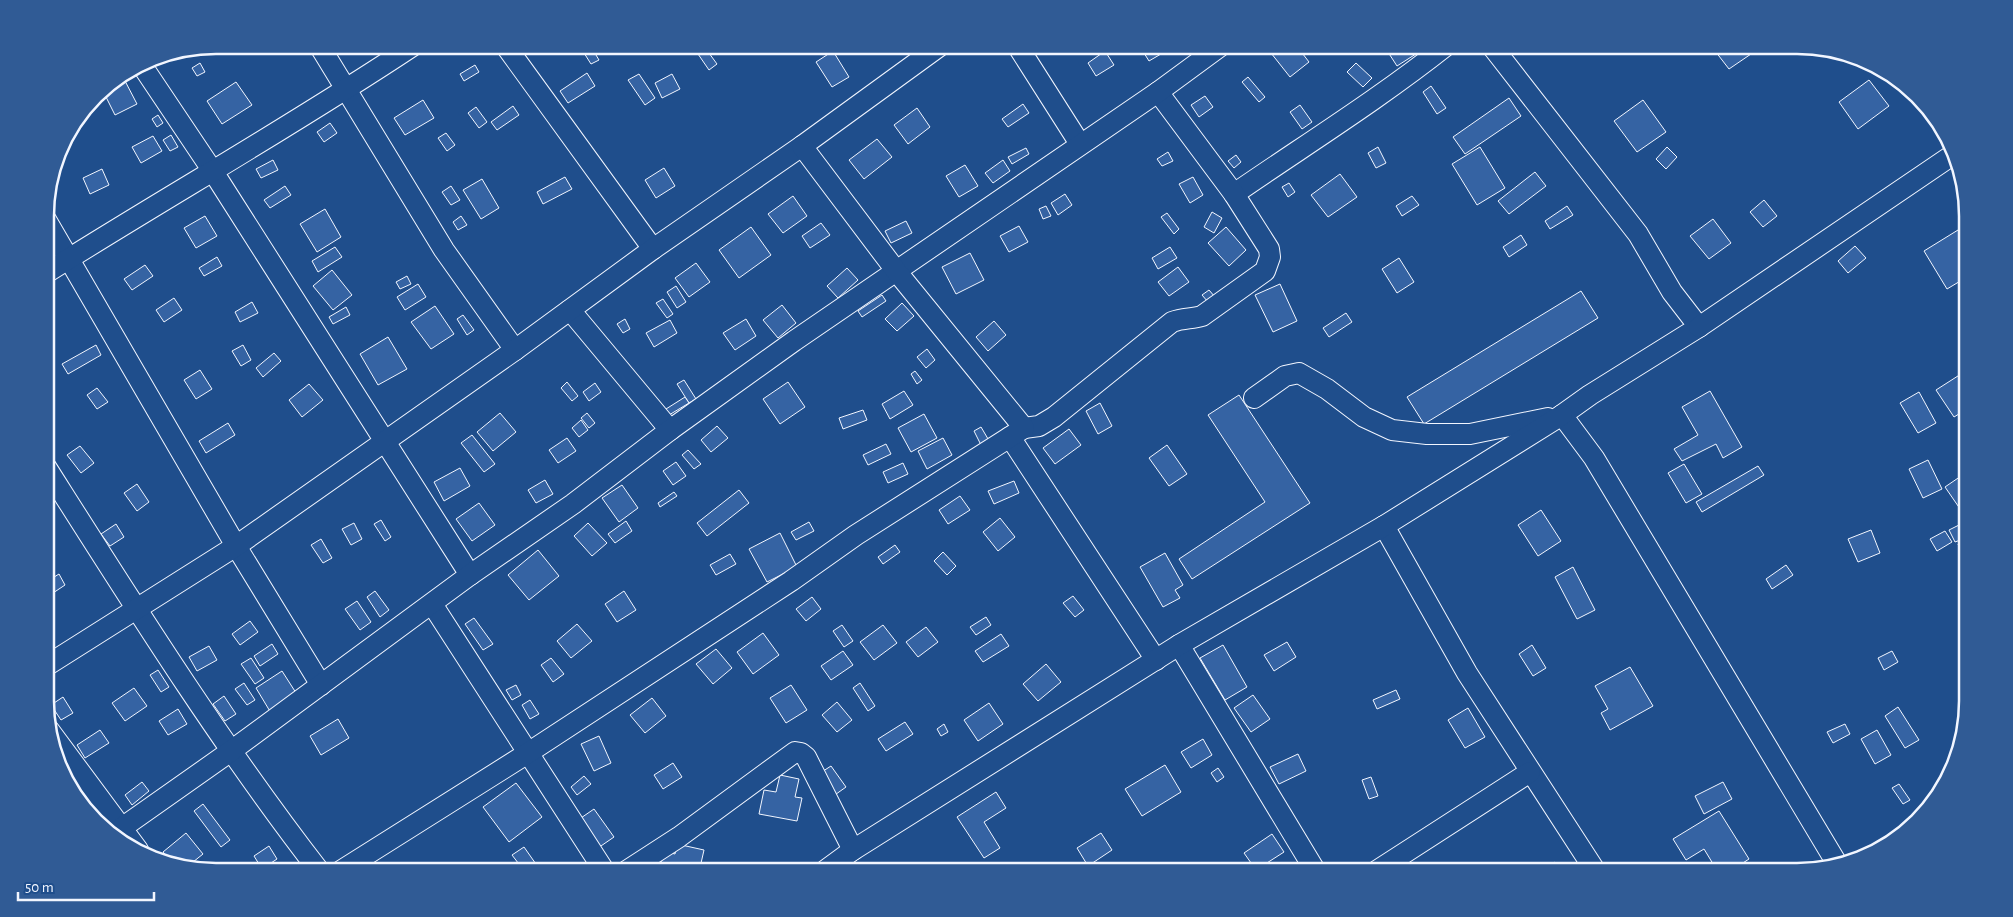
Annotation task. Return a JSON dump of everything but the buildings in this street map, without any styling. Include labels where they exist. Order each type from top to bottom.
[{"type":"street","points":[[324,54],[444,250],[515,350]]},
{"type":"street","points":[[54,268],[346,90],[400,54]]},
{"type":"street","points":[[512,54],[653,249]]},
{"type":"street","points":[[54,661],[236,546],[515,350],[653,249],[802,146],[929,54]]},
{"type":"street","points":[[1023,54],[1080,144]]},
{"type":"street","points":[[60,746],[119,830],[231,751],[470,575],[573,504],[670,430],[794,341],[1158,92],[1210,54]]},
{"type":"street","points":[[1234,194],[1333,125],[1376,99],[1435,54]]},
{"type":"street","points":[[1498,54],[1638,234],[1672,292],[1699,327]]},
{"type":"street","points":[[146,70],[212,170],[470,575]]},
{"type":"street","points":[[353,863],[528,753],[791,581],[856,535],[1017,433],[1039,426],[1054,417],[1172,322],[1182,318],[1202,316],[1265,271],[1270,257],[1269,249],[1234,194],[1158,92]]},
{"type":"street","points":[[802,146],[1017,433],[1156,660]]},
{"type":"street","points":[[835,863],[1179,645],[1384,526],[1562,415],[1597,390],[1699,327],[1948,158]]},
{"type":"street","points":[[54,234],[236,546],[321,685]]},
{"type":"street","points":[[570,310],[670,430]]},
{"type":"street","points":[[1254,398],[1286,376],[1299,373],[1327,389],[1364,417],[1392,430],[1427,434],[1470,434],[1562,415]]},
{"type":"street","points":[[1562,415],[1594,458],[1834,859]]},
{"type":"street","points":[[54,480],[136,609],[231,751],[276,816],[313,863]]},
{"type":"street","points":[[1384,526],[1466,673],[1590,863]]},
{"type":"street","points":[[432,604],[599,863]]},
{"type":"street","points":[[1179,645],[1311,863]]},
{"type":"street","points":[[639,863],[680,837],[794,752],[801,753],[806,757],[853,850]]},
{"type":"street","points":[[1389,863],[1530,772]]}]
